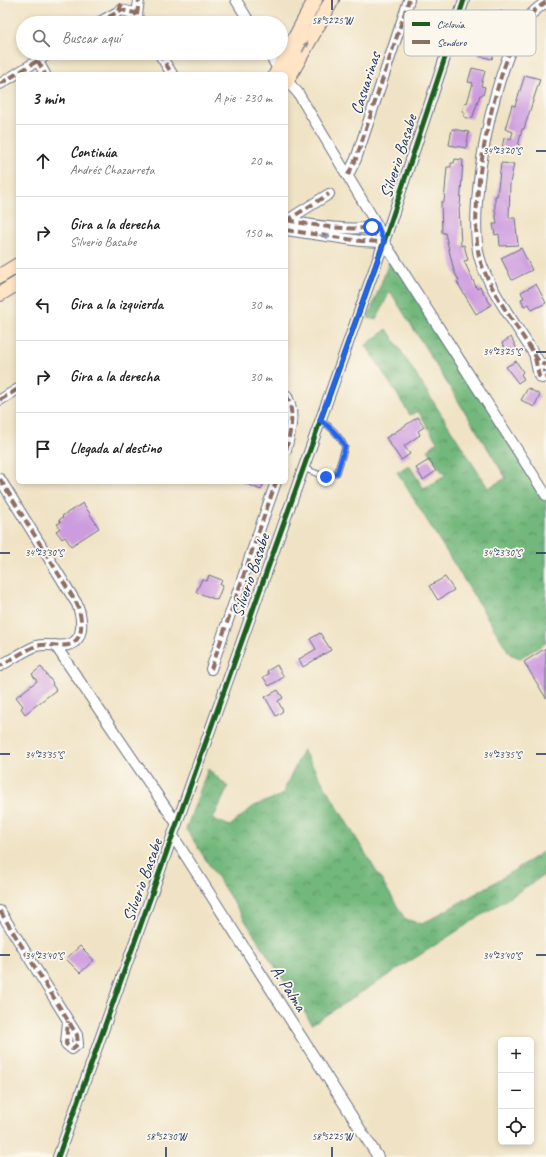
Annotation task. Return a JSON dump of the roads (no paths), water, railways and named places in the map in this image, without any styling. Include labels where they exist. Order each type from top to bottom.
[{"type":"street","points":[[119,11],[123,0]]},
{"type":"street","points":[[139,0],[139,16]]},
{"type":"street","points":[[236,0],[246,16]]},
{"type":"street","points":[[284,72],[315,0]]},
{"type":"street","points":[[285,72],[332,0]]},
{"type":"street","name":"Casuarinas","points":[[406,10],[409,0]]},
{"type":"street","name":"Silverio Basabe","points":[[461,10],[464,0]]},
{"type":"street","points":[[536,11],[546,3]]},
{"type":"street","points":[[110,16],[119,11],[132,12],[136,16]]},
{"type":"street","name":"Casuarinas","points":[[348,175],[356,159],[404,15]]},
{"type":"street","name":"Silverio Basabe","points":[[58,1157],[384,242],[445,56]]},
{"type":"street","points":[[509,56],[502,73],[481,164],[477,200],[477,239],[482,264],[498,295],[534,354],[540,362],[546,365]]},
{"type":"street","points":[[163,60],[171,72]]},
{"type":"street","points":[[273,60],[279,72]]},
{"type":"street","points":[[20,72],[38,61],[44,72]]},
{"type":"street","points":[[0,84],[16,74]]},
{"type":"street","points":[[288,83],[298,93],[377,224],[384,242],[546,495]]},
{"type":"street","points":[[288,219],[329,194]]},
{"type":"street","points":[[288,220],[360,229],[377,224]]},
{"type":"street","points":[[288,230],[361,241],[384,242]]},
{"type":"street","points":[[0,276],[16,266]]},
{"type":"street","points":[[0,294],[16,284]]},
{"type":"street","points":[[534,354],[538,376],[542,378],[546,377]]},
{"type":"street","points":[[0,400],[16,390]]},
{"type":"street","points":[[288,398],[292,411],[288,437]]},
{"type":"street","points":[[0,479],[77,604],[81,614],[81,629],[74,642],[67,645],[37,646],[0,666]]},
{"type":"street","points":[[211,669],[275,484]]},
{"type":"street","points":[[55,645],[177,824]]},
{"type":"street","name":"A. Palma","points":[[173,836],[378,1157]]},
{"type":"street","points":[[0,911],[68,1021]]},
{"type":"lane","points":[[303,468],[326,477],[337,473],[345,447],[341,438],[330,426],[320,420]]}]
